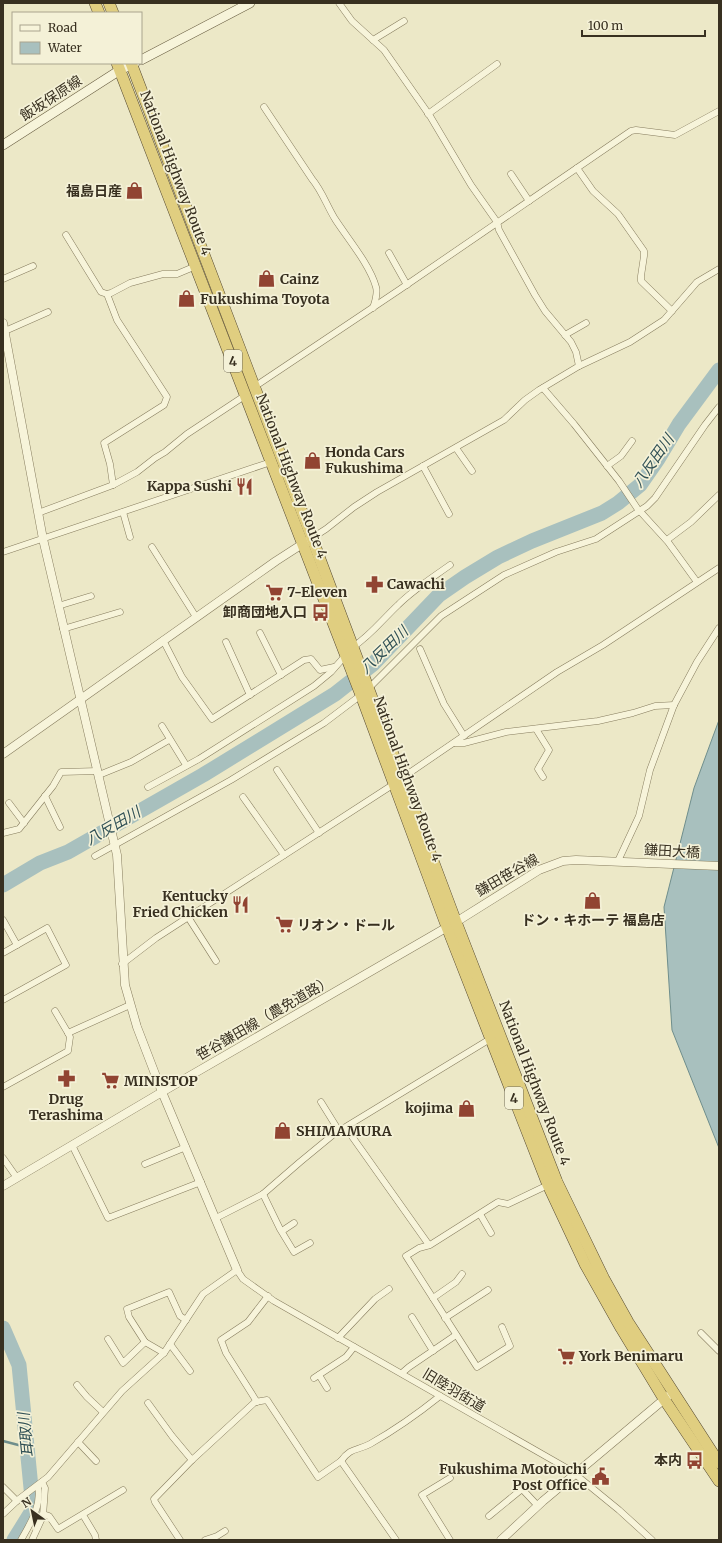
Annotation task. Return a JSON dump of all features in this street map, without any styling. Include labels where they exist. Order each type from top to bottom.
[{"type":"highway","name":"National Highway Route 4","points":[[135,64],[254,387],[312,538],[350,654]]},
{"type":"highway","name":"National Highway Route 4","points":[[119,67],[302,544],[364,689],[451,924],[490,1039],[548,1185],[585,1264],[621,1328],[668,1396],[719,1462]]},
{"type":"highway","name":"National Highway Route 4","points":[[451,924],[557,1182],[604,1279],[668,1396],[719,1481]]},
{"type":"main road","name":"飯坂保原線","points":[[142,59],[250,3]]},
{"type":"main road","name":"飯坂保原線","points":[[3,145],[119,67],[131,64]]},
{"type":"street","points":[[339,3],[346,14],[384,50],[428,114],[471,185],[496,222],[535,295],[545,311],[566,335],[576,352],[579,366]]},
{"type":"street","points":[[373,40],[404,21]]},
{"type":"street","points":[[428,114],[497,64]]},
{"type":"street","points":[[264,107],[318,186],[327,205],[367,267],[376,286],[377,292],[373,308]]},
{"type":"street","points":[[254,387],[407,285],[496,222],[631,131],[636,130],[675,135],[719,111]]},
{"type":"street","points":[[577,168],[593,191],[618,214],[644,251],[641,276],[642,281],[672,311]]},
{"type":"street","points":[[511,174],[529,200]]},
{"type":"street","points":[[66,235],[101,292],[107,294],[130,283],[163,274],[177,274],[196,266]]},
{"type":"street","points":[[389,253],[407,285]]},
{"type":"street","points":[[3,279],[33,266]]},
{"type":"street","points":[[3,754],[196,617],[326,529],[354,507],[504,420],[525,400],[579,366],[630,342],[664,320],[697,282],[719,269]]},
{"type":"street","points":[[107,294],[117,320],[167,397],[164,405],[104,443],[110,464],[113,485]]},
{"type":"street","points":[[3,1513],[48,1477],[122,1391],[164,1352],[203,1294],[237,1270],[162,1092],[137,1027],[124,985],[117,855],[43,539],[5,354],[4,327],[48,312]]},
{"type":"street","points":[[566,335],[586,323]]},
{"type":"street","points":[[543,388],[574,424],[639,509],[667,540],[697,582]]},
{"type":"street","points":[[38,513],[113,485],[138,472],[187,434],[246,395]]},
{"type":"street","points":[[95,856],[114,844],[231,780],[324,723],[364,689],[441,616],[504,576],[556,552],[596,539],[655,498],[705,424],[719,407]]},
{"type":"street","points":[[607,466],[620,456],[632,441]]},
{"type":"street","points":[[456,448],[472,471]]},
{"type":"street","points":[[3,552],[271,462]]},
{"type":"street","points":[[423,466],[449,514]]},
{"type":"street","points":[[667,540],[691,522],[719,495]]},
{"type":"street","points":[[123,512],[130,537]]},
{"type":"street","points":[[152,547],[196,617]]},
{"type":"street","points":[[148,787],[199,759],[314,686],[350,654],[398,605],[418,587],[450,565]]},
{"type":"street","points":[[122,964],[156,938],[398,781],[557,672],[603,645],[719,568]]},
{"type":"street","points":[[58,606],[92,596]]},
{"type":"street","points":[[64,629],[120,612]]},
{"type":"street","points":[[621,861],[639,816],[650,770],[674,705],[697,662],[719,628]]},
{"type":"street","points":[[260,633],[281,675]]},
{"type":"street","points":[[163,640],[182,677],[212,719],[304,660],[311,659],[320,670],[334,667]]},
{"type":"street","points":[[226,642],[250,695]]},
{"type":"street","points":[[420,649],[442,699],[464,736]]},
{"type":"street","points":[[454,743],[464,743],[506,732],[598,721],[655,706],[674,705]]},
{"type":"street","points":[[162,726],[169,740],[186,765]]},
{"type":"street","points":[[536,729],[549,750],[538,769],[543,777]]},
{"type":"street","points":[[3,833],[19,830],[61,772],[98,773],[131,762],[169,740]]},
{"type":"street","points":[[278,770],[319,833]]},
{"type":"street","points":[[45,796],[60,827]]},
{"type":"street","points":[[243,796],[284,855]]},
{"type":"street","points":[[9,803],[24,823]]},
{"type":"street","name":"鎌田笹谷線","points":[[451,924],[524,878],[551,865],[564,861],[576,860],[621,861]]},
{"type":"street","name":"鎌田大橋","points":[[621,861],[719,866]]},
{"type":"street","points":[[188,917],[216,961]]},
{"type":"street","points":[[3,920],[17,945]]},
{"type":"street","name":"笹谷鎌田線（農免道路）","points":[[3,1186],[451,924]]},
{"type":"street","points":[[3,953],[47,928],[66,965],[3,1000]]},
{"type":"street","points":[[68,1033],[130,1005]]},
{"type":"street","points":[[3,1087],[68,1052],[70,1037],[55,1011]]},
{"type":"street","points":[[216,1218],[263,1194],[339,1131],[490,1039]]},
{"type":"street","points":[[321,1102],[339,1131]]},
{"type":"street","points":[[346,1128],[429,1245]]},
{"type":"street","points":[[72,1145],[108,1218],[201,1182]]},
{"type":"street","points":[[145,1164],[186,1147]]},
{"type":"street","points":[[3,1158],[16,1178]]},
{"type":"street","points":[[502,1327],[510,1346],[477,1367],[406,1256],[419,1248],[429,1245],[498,1202],[508,1204],[548,1185]]},
{"type":"street","points":[[263,1194],[294,1252],[310,1243]]},
{"type":"street","points":[[480,1214],[491,1233]]},
{"type":"street","points":[[282,1231],[294,1224]]},
{"type":"street","name":"旧陸羽街道","points":[[237,1270],[243,1279],[268,1296],[338,1338],[402,1373],[570,1470],[619,1510],[652,1540]]},
{"type":"street","points":[[433,1298],[456,1282],[462,1274]]},
{"type":"street","points":[[338,1338],[375,1299],[389,1289]]},
{"type":"street","points":[[445,1318],[488,1290]]},
{"type":"street","points":[[164,1352],[145,1342],[129,1317],[126,1309],[169,1292],[180,1316],[186,1320]]},
{"type":"street","points":[[257,1402],[226,1352],[221,1340],[248,1322],[268,1296]]},
{"type":"street","points":[[412,1317],[433,1351]]},
{"type":"street","points":[[701,1333],[719,1351]]},
{"type":"street","points":[[402,1373],[456,1335]]},
{"type":"street","points":[[108,1339],[123,1363],[145,1342]]},
{"type":"street","points":[[170,1344],[190,1371]]},
{"type":"street","points":[[327,1388],[316,1377],[346,1357],[354,1347]]},
{"type":"street","points":[[77,1386],[104,1412]]},
{"type":"street","points":[[180,1540],[154,1499],[192,1460],[257,1402],[267,1400],[318,1477],[341,1461],[346,1454],[369,1445],[440,1396]]},
{"type":"street","points":[[500,1540],[668,1396]]},
{"type":"street","points":[[148,1403],[192,1460]]},
{"type":"street","points":[[78,1442],[96,1460]]},
{"type":"street","points":[[341,1461],[396,1540]]},
{"type":"street","points":[[450,1478],[422,1495],[450,1540]]},
{"type":"street","points":[[32,1540],[43,1514],[45,1488],[39,1485]]},
{"type":"street","points":[[21,1540],[36,1514],[39,1485]]},
{"type":"street","points":[[3,1487],[18,1500]]},
{"type":"street","points":[[489,1516],[522,1489],[538,1506]]},
{"type":"street","points":[[43,1514],[49,1516],[58,1529],[123,1490]]},
{"type":"street","points":[[83,1514],[95,1535],[96,1540]]},
{"type":"street","points":[[205,1540],[217,1536],[224,1531]]},
{"type":"water","points":[[719,720],[719,1148],[672,1030],[664,907],[694,788]]},
{"type":"waterway","name":"八反田川","points":[[3,885],[40,863],[68,852],[203,775],[335,694],[373,664],[439,595],[465,577],[498,557],[532,541],[602,513],[618,503],[640,485],[679,424],[719,370]]},
{"type":"waterway","name":"耳取川","points":[[3,1328],[19,1365],[32,1498],[32,1511],[14,1540]]},
{"type":"waterway","points":[[3,1441],[26,1447]]},
{"type":"place","name":"福島日産","points":[[135,191]]},
{"type":"place","name":"Cainz","points":[[267,279]]},
{"type":"place","name":"Fukushima Toyota","points":[[187,299]]},
{"type":"place","name":"Honda Cars Fukushima","points":[[312,460]]},
{"type":"place","name":"Kappa Sushi","points":[[245,486]]},
{"type":"place","name":"Cawachi","points":[[374,584]]},
{"type":"place","name":"7-Eleven","points":[[274,592]]},
{"type":"place","name":"卸商団地入口","points":[[320,612]]},
{"type":"place","name":"ドン・キホーテ 福島店","points":[[593,900]]},
{"type":"place","name":"Kentucky Fried Chicken","points":[[241,904]]},
{"type":"place","name":"リオン・ドール","points":[[284,925]]},
{"type":"place","name":"Drug Terashima","points":[[66,1079]]},
{"type":"place","name":"MINISTOP","points":[[111,1081]]},
{"type":"place","name":"kojima","points":[[466,1108]]},
{"type":"place","name":"SHIMAMURA","points":[[283,1131]]},
{"type":"place","name":"York Benimaru","points":[[566,1356]]},
{"type":"place","name":"本内","points":[[695,1460]]},
{"type":"place","name":"Fukushima Motouchi Post Office","points":[[600,1477]]}]
